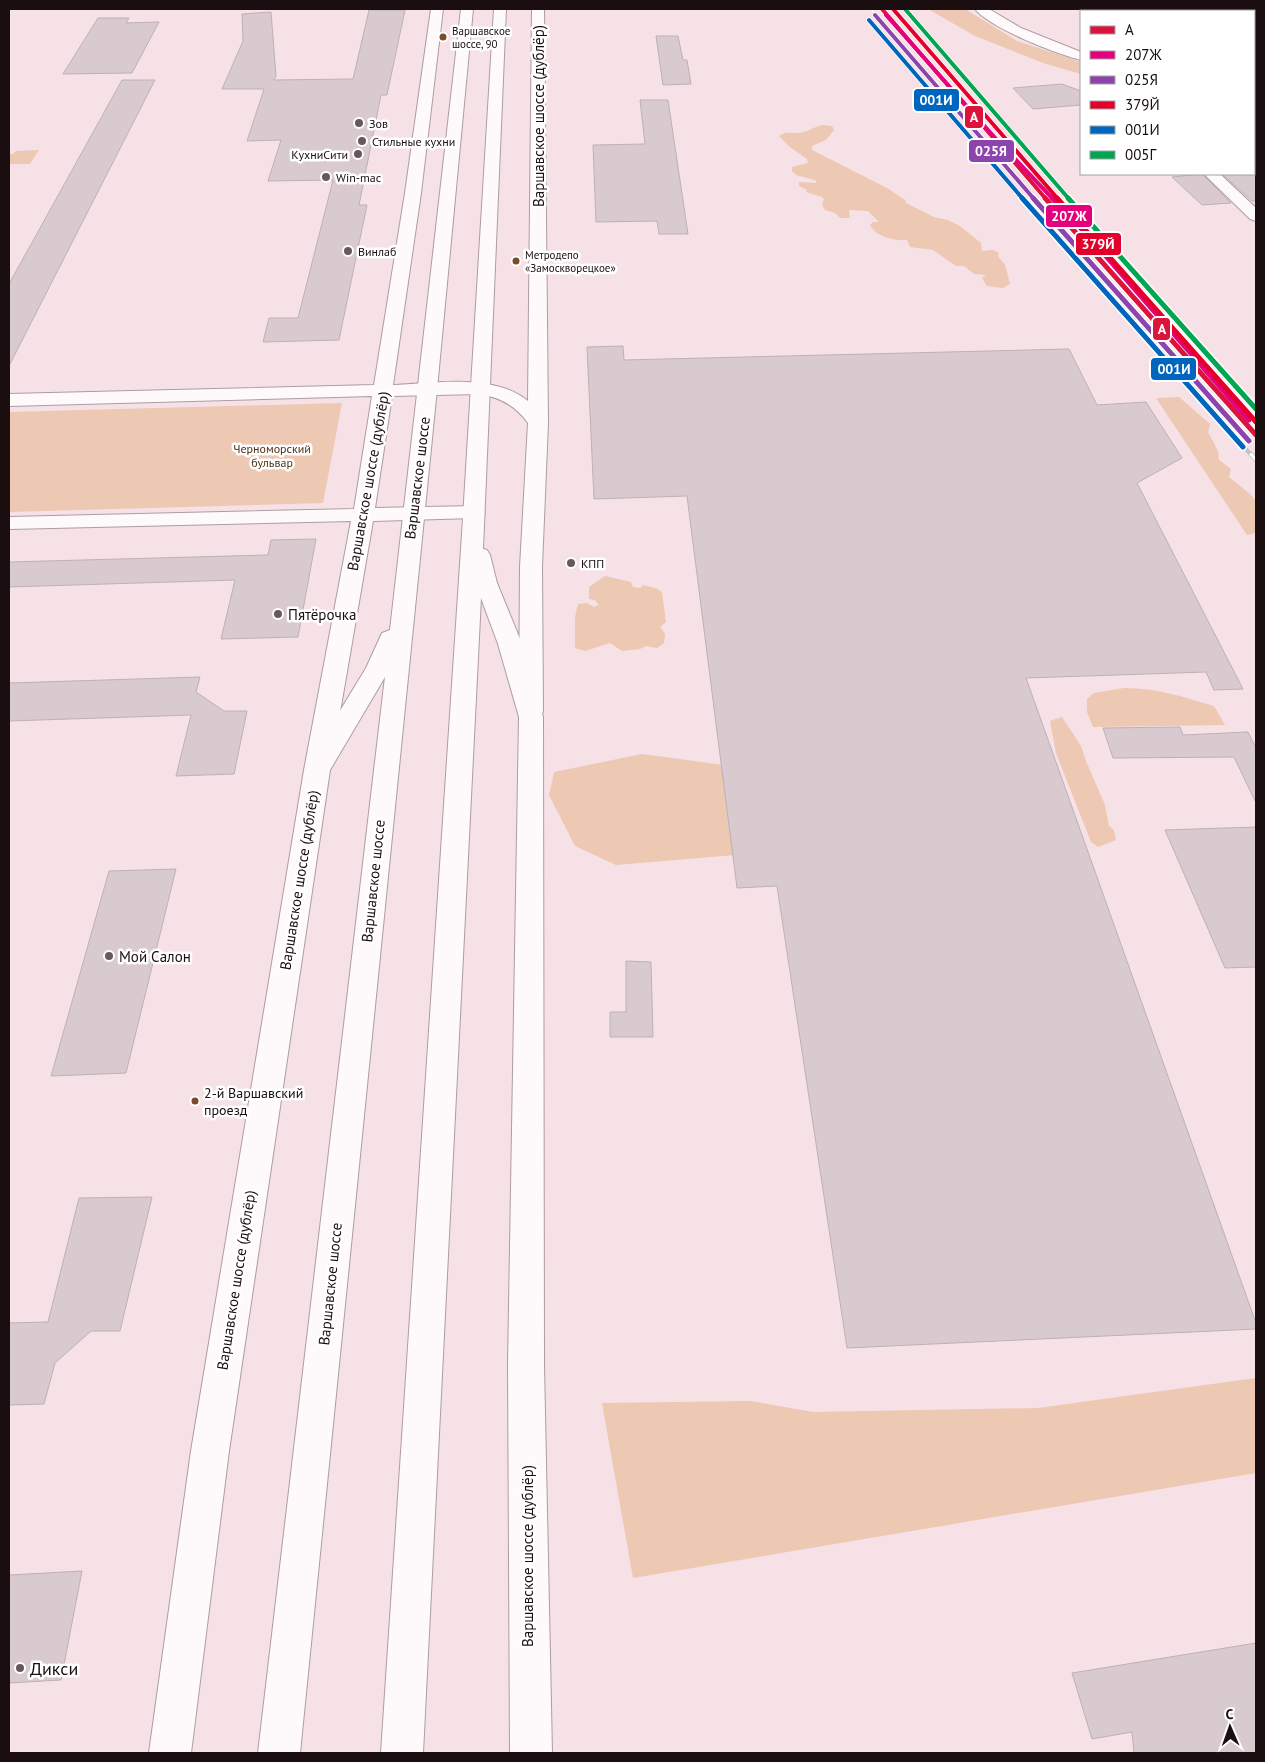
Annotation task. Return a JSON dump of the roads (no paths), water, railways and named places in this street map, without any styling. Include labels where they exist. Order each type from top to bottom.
[{"type":"main road","name":"Варшавское шоссе (дублёр)","points":[[170,1753],[210,1450],[316,770],[363,515],[383,390],[413,192],[437,9]]},
{"type":"main road","name":"Варшавское шоссе","points":[[279,1753],[428,389],[467,9]]},
{"type":"main road","points":[[402,1753],[474,523],[479,388],[500,9]]},
{"type":"main road","name":"Варшавское шоссе (дублёр)","points":[[530,1753],[526,1413],[531,567],[538,423],[538,9]]},
{"type":"main road","points":[[981,9],[993,18],[1028,37],[1080,56]]},
{"type":"main road","points":[[1212,175],[1256,216]]},
{"type":"main road","points":[[9,400],[479,388],[498,390],[514,398],[529,410],[538,423]]},
{"type":"main road","points":[[9,523],[413,514],[474,523]]},
{"type":"main road","points":[[474,523],[486,583],[510,644],[530,717]]},
{"type":"main road","points":[[316,770],[378,668],[403,607]]},
{"type":"railway","points":[[871,9],[1033,199]]},
{"type":"railway","points":[[1032,198],[1252,456]]},
{"type":"railway","points":[[1251,454],[1256,460]]},
{"type":"place","name":"Варшавское шоссе, 90","points":[[443,37]]},
{"type":"place","name":"Зов","points":[[359,123]]},
{"type":"place","name":"Стильные кухни","points":[[362,141]]},
{"type":"place","name":"КухниСити","points":[[358,154]]},
{"type":"place","name":"Win-mac","points":[[326,177]]},
{"type":"place","name":"Винлаб","points":[[348,251]]},
{"type":"place","name":"Метродепо «Замоскворецкое»","points":[[516,261]]},
{"type":"place","name":"КПП","points":[[571,563]]},
{"type":"place","name":"Пятёрочка","points":[[278,614]]},
{"type":"place","name":"Мой Салон","points":[[109,956]]},
{"type":"place","name":"2-й Варшавский проезд","points":[[195,1101]]},
{"type":"place","name":"Дикси","points":[[20,1668]]},
{"type":"park label","name":"Черноморский бульвар","points":[[272,455]]}]
